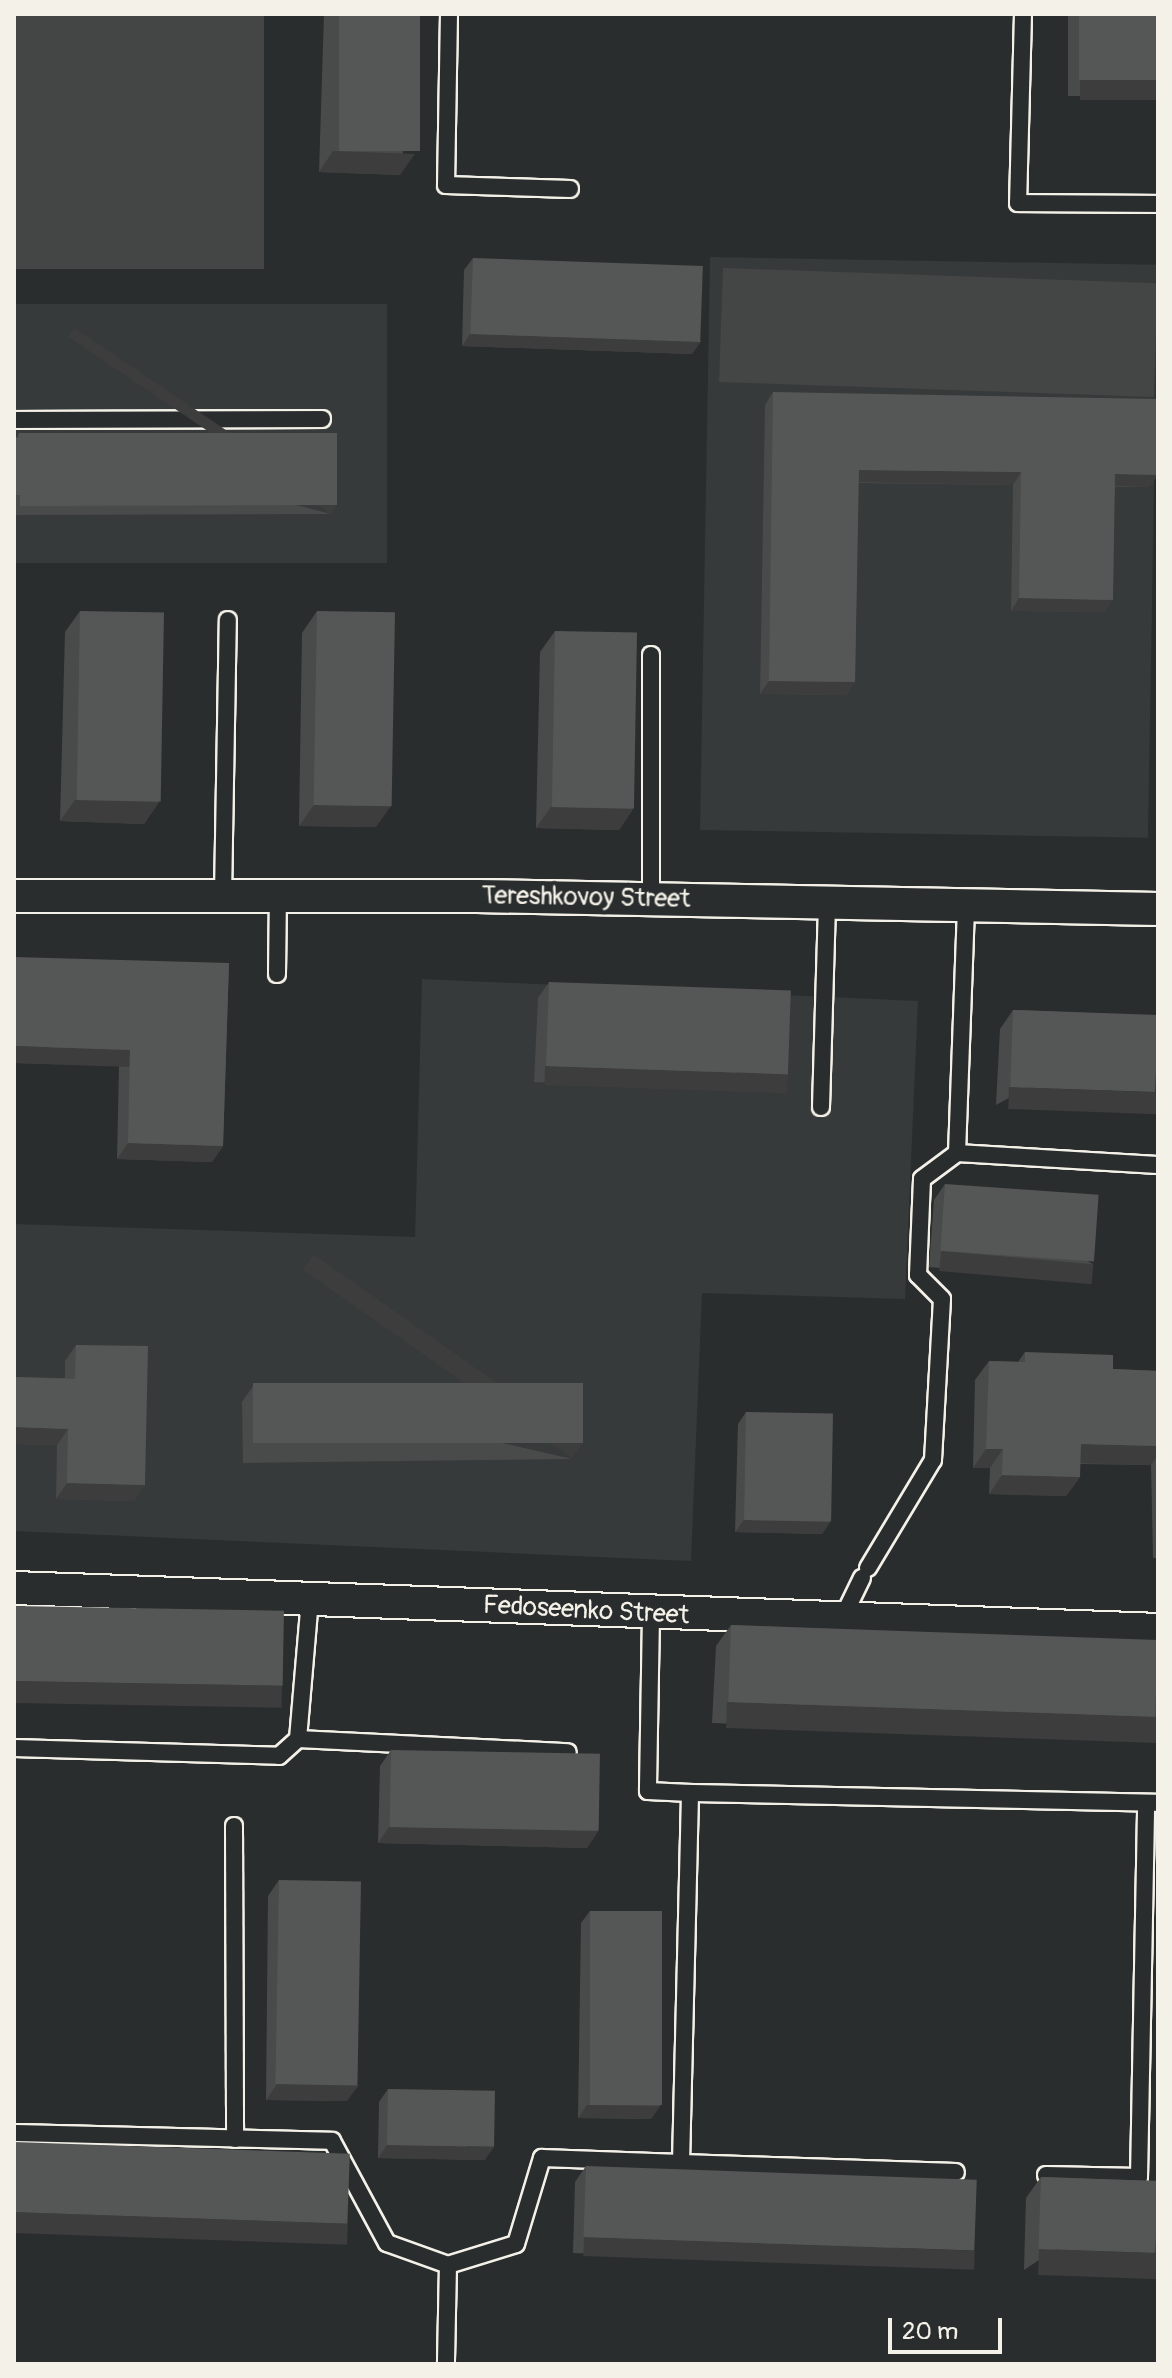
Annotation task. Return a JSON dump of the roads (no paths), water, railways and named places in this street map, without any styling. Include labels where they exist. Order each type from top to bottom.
[{"type":"street","name":"Tereshkovoy Street","points":[[14,896],[651,899],[1158,909]]},
{"type":"street","name":"Fedoseenko Street","points":[[14,1588],[310,1598],[651,1615],[1158,1630]]},
{"type":"lane","points":[[449,14],[446,185],[570,189]]},
{"type":"lane","points":[[1023,14],[1018,203],[1158,204]]},
{"type":"lane","points":[[14,420],[322,419]]},
{"type":"lane","points":[[223,896],[228,620]]},
{"type":"lane","points":[[651,655],[651,899]]},
{"type":"lane","points":[[277,974],[278,896]]},
{"type":"lane","points":[[821,1107],[827,902]]},
{"type":"lane","points":[[957,1153],[966,904]]},
{"type":"lane","points":[[841,1621],[865,1573],[933,1460],[942,1299],[918,1275],[922,1179],[957,1153],[1158,1165]]},
{"type":"lane","points":[[14,1748],[279,1756],[298,1739],[310,1598]]},
{"type":"lane","points":[[651,1615],[648,1791],[1152,1803],[1139,2177],[1046,2175]]},
{"type":"lane","points":[[298,1739],[568,1752]]},
{"type":"lane","points":[[681,2163],[690,1793]]},
{"type":"lane","points":[[234,1826],[235,2139]]},
{"type":"lane","points":[[14,2133],[332,2141],[387,2243],[448,2265],[516,2244],[542,2158],[956,2172]]},
{"type":"lane","points":[[446,2364],[448,2265]]}]
